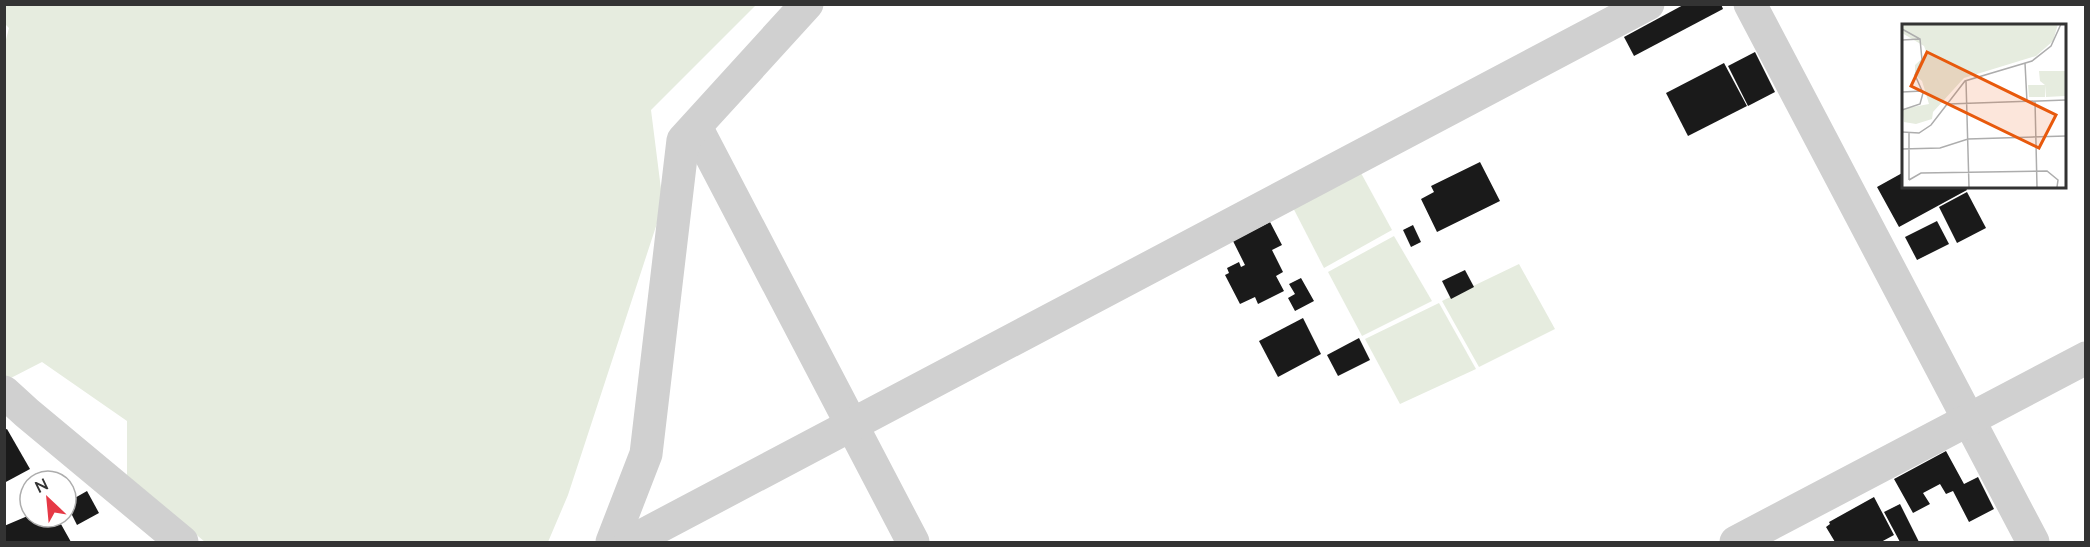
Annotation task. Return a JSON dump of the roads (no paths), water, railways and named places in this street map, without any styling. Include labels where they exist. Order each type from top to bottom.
[{"type":"street","points":[[612,543],[646,454],[682,140],[807,4]]},
{"type":"street","points":[[1750,4],[2033,543]]},
{"type":"street","points":[[630,543],[1629,9]]},
{"type":"street","points":[[696,127],[914,543]]},
{"type":"street","points":[[1736,543],[2085,358]]},
{"type":"street","points":[[4,392],[182,543]]}]
